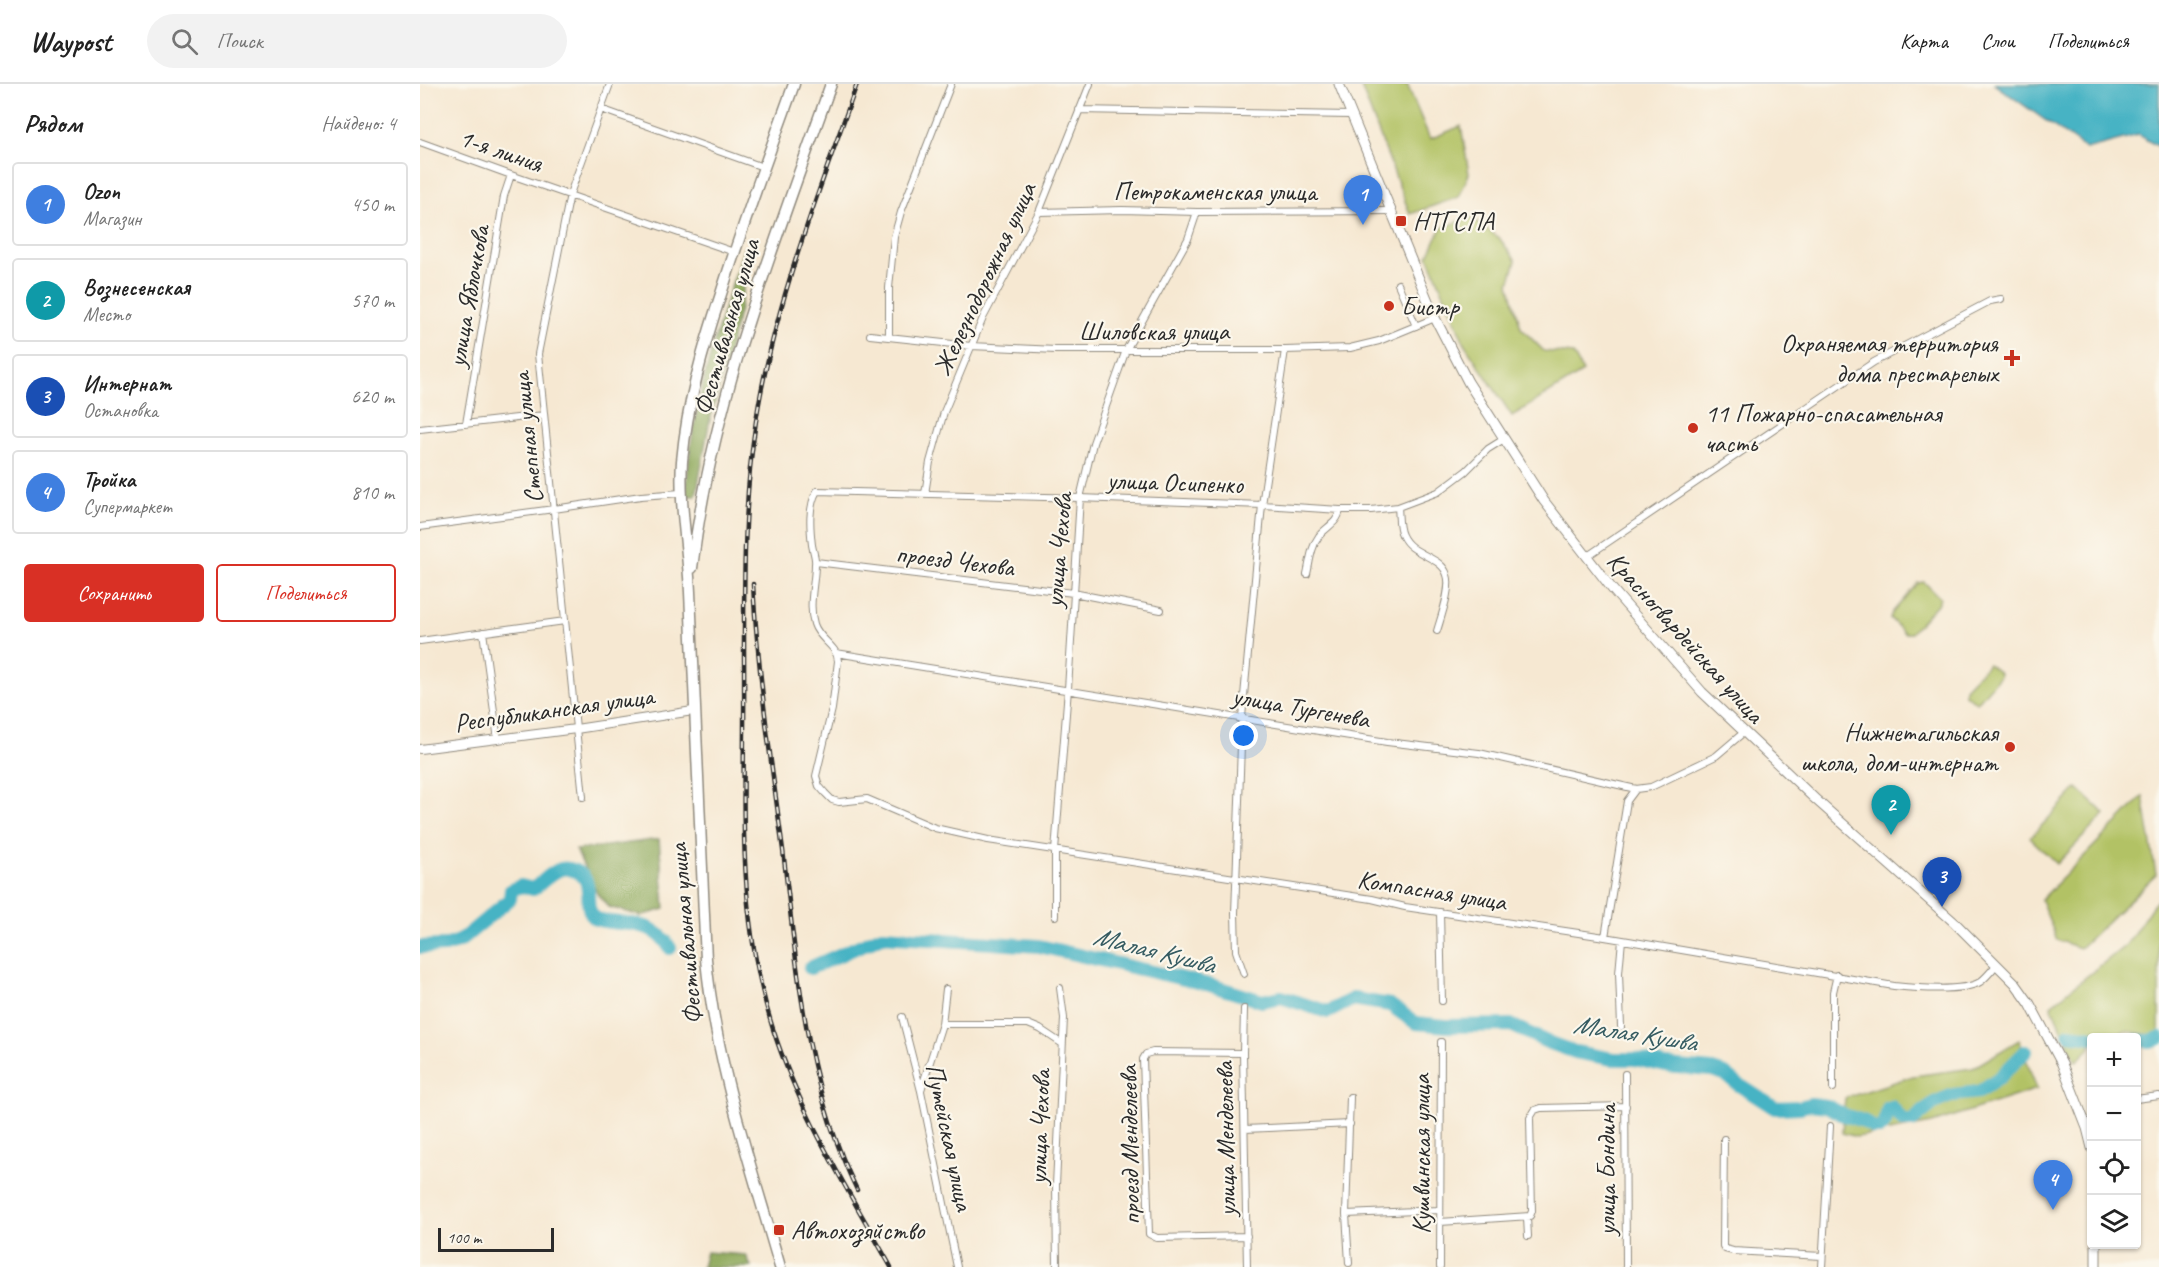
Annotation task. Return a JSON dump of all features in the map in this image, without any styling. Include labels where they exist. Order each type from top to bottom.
[{"type":"main road","name":"Фестивальная улица","points":[[780,1267],[720,1058],[710,1000],[693,711],[690,589],[681,493],[682,462],[691,404],[709,330],[763,167],[794,84]]},
{"type":"main road","name":"Фестивальная улица","points":[[690,589],[695,542],[720,424],[754,297],[831,84]]},
{"type":"main road","name":"Красногвардейская улица","points":[[1339,84],[1435,318],[1468,382],[1544,501],[1586,557],[1702,692],[1743,733],[1955,923],[2015,983],[2030,1004],[2062,1064],[2084,1119],[2089,1141]]},
{"type":"main road","points":[[682,513],[688,516],[701,514]]},
{"type":"main road","points":[[2096,1249],[2096,1267]]},
{"type":"street","name":"Степная улица","points":[[583,798],[538,366],[539,345],[570,194],[610,84]]},
{"type":"street","points":[[889,337],[889,288],[894,237],[901,212],[951,84]]},
{"type":"street","name":"Железнодорожная улица","points":[[925,494],[936,436],[983,318],[1039,213],[1090,84]]},
{"type":"street","points":[[601,109],[763,167]]},
{"type":"street","points":[[1079,110],[1351,116]]},
{"type":"street","name":"1-я линия","points":[[420,142],[734,252]]},
{"type":"street","name":"улица Яблочкова","points":[[466,424],[504,196],[511,175]]},
{"type":"street","name":"Петрокаменская улица","points":[[1039,213],[1122,210],[1390,211]]},
{"type":"street","name":"улица Чехова","points":[[1055,916],[1055,850],[1080,498],[1093,443],[1126,350],[1188,239],[1197,212]]},
{"type":"street","points":[[1398,284],[1416,326]]},
{"type":"street","points":[[1586,557],[1874,362],[1990,301],[2001,299]]},
{"type":"street","name":"Шиловская улица","points":[[870,335],[972,346],[1056,350],[1285,350],[1350,348],[1379,341],[1435,318]]},
{"type":"street","points":[[1244,974],[1236,951],[1236,879],[1242,717],[1262,505],[1285,350]]},
{"type":"street","points":[[420,429],[544,415]]},
{"type":"street","name":"улица Осипенко","points":[[816,562],[812,547],[811,514],[813,497],[817,491],[822,490],[1262,505],[1340,510],[1398,507],[1438,492],[1466,471],[1488,449],[1504,439]]},
{"type":"street","points":[[420,526],[640,496],[681,493]]},
{"type":"street","points":[[1398,507],[1401,534],[1410,548],[1434,561],[1448,574],[1448,586],[1437,630]]},
{"type":"street","points":[[1307,574],[1314,545],[1319,536],[1336,521],[1340,510]]},
{"type":"street","points":[[816,562],[811,612],[817,632],[836,653]]},
{"type":"street","name":"проезд Чехова","points":[[816,562],[1073,593],[1161,609]]},
{"type":"street","points":[[420,641],[565,621]]},
{"type":"street","points":[[483,632],[498,740]]},
{"type":"street","name":"улица Тургенева","points":[[836,653],[1387,742],[1479,753],[1636,789],[1652,787],[1716,756],[1743,733]]},
{"type":"street","name":"Компасная улица","points":[[836,653],[838,661],[832,709],[816,776],[819,786],[832,800],[839,802],[867,799],[935,828],[988,840],[1372,899],[1405,907],[1605,937],[1912,988],[1963,987],[1979,982],[1997,964]]},
{"type":"street","name":"Республиканская улица","points":[[420,750],[693,711]]},
{"type":"street","points":[[1605,937],[1627,801],[1636,789]]},
{"type":"street","points":[[1440,912],[1442,1001]]},
{"type":"street","points":[[1621,1027],[1619,973],[1622,940]]},
{"type":"street","points":[[1833,1088],[1833,992],[1837,975]]},
{"type":"street","name":"улица Чехова","points":[[1057,1267],[1056,1185],[1064,1017],[1060,988]]},
{"type":"street","name":"Путейская улица","points":[[921,1091],[942,1024],[946,989]]},
{"type":"street","name":"улица Менделеева","points":[[1244,1009],[1247,1267]]},
{"type":"street","name":"Путейская улица","points":[[902,1017],[921,1091],[957,1267]]},
{"type":"street","points":[[942,1024],[1028,1024],[1061,1043]]},
{"type":"street","name":"Кушвинская улица","points":[[1440,1267],[1441,1042]]},
{"type":"street","name":"проезд Менделеева","points":[[1243,1053],[1153,1052],[1146,1054],[1143,1059],[1149,1234],[1157,1239],[1247,1236]]},
{"type":"street","name":"улица Бондина","points":[[1625,1074],[1626,1267]]},
{"type":"street","points":[[2141,1098],[2159,1096]]},
{"type":"street","points":[[1349,1263],[1346,1214],[1350,1097]]},
{"type":"street","points":[[1528,1236],[1527,1218],[1532,1211],[1531,1114],[1541,1108],[1626,1106]]},
{"type":"street","points":[[1245,1129],[1350,1124]]},
{"type":"street","points":[[1822,1267],[1830,1126]]},
{"type":"street","points":[[1724,1139],[1723,1246],[1725,1249],[1822,1256]]},
{"type":"street","points":[[1346,1214],[1440,1210]]},
{"type":"street","points":[[1440,1222],[1527,1218]]},
{"type":"green space","points":[[1360,84],[1407,84],[1430,139],[1461,126],[1469,174],[1459,197],[1410,214]]},
{"type":"green space","points":[[1471,217],[1500,239],[1516,261],[1509,284],[1521,328],[1544,351],[1573,354],[1583,372],[1512,416],[1465,345],[1428,256],[1441,228]]},
{"type":"green space","points":[[744,248],[749,256],[740,309],[709,424],[696,496],[686,496],[688,465],[706,370]]},
{"type":"green space","points":[[1924,582],[1940,598],[1911,633],[1904,633],[1890,618],[1918,583]]},
{"type":"green space","points":[[1988,664],[2000,673],[2000,676],[1977,703],[1965,694],[1965,688]]},
{"type":"green space","points":[[2077,788],[2105,814],[2057,864],[2030,838]]},
{"type":"green space","points":[[2143,796],[2156,875],[2080,948],[2057,940],[2041,900]]},
{"type":"green space","points":[[659,839],[665,909],[641,916],[609,907],[597,893],[576,850]]},
{"type":"green space","points":[[2159,899],[2159,1036],[2125,1031],[2087,1033],[2087,1051],[2076,1062],[2051,1005],[2126,945]]},
{"type":"green space","points":[[2019,1040],[2037,1089],[1932,1123],[1857,1137],[1842,1133],[1845,1098],[1913,1076],[1973,1068]]},
{"type":"green space","points":[[706,1252],[746,1255],[751,1267],[702,1267]]},
{"type":"water","points":[[1994,84],[2159,84],[2159,147],[2138,135],[2086,149]]},
{"type":"waterway","name":"Малая Кушва","points":[[420,947],[445,946],[460,941],[510,899],[511,890],[521,886],[533,889],[561,869],[570,869],[582,875],[586,881],[589,907],[596,919],[646,927],[663,938],[670,948]]},
{"type":"waterway","name":"Малая Кушва","points":[[810,968],[882,936],[1039,946],[1210,985],[1262,1001],[1281,997],[1328,1012],[1353,999],[1390,1005],[1416,1023],[1446,1026],[1511,1025],[1575,1052],[1613,1059],[1635,1059],[1666,1066],[1712,1070],[1725,1074],[1775,1108],[1811,1104],[1827,1106],[1874,1128],[1881,1128],[1885,1123],[1888,1108],[1892,1107],[1903,1121],[1912,1121],[1934,1103],[1953,1095],[1979,1092],[2000,1077],[2026,1051]]},
{"type":"waterway","name":"Малая Кушва","points":[[2069,1034],[2087,1036]]},
{"type":"waterway","name":"Малая Кушва","points":[[2141,1041],[2159,1038]]},
{"type":"railway","points":[[857,84],[786,292],[774,335],[756,421],[745,536],[744,844],[749,918],[773,1029],[811,1121],[891,1267]]},
{"type":"railway","points":[[753,584],[765,717],[806,1024],[825,1108],[839,1150],[857,1190]]},
{"type":"place","name":"НТГСПА","points":[[1401,221]]},
{"type":"place","name":"Ozon","points":[[1363,225]]},
{"type":"place","name":"Бистр","points":[[1389,306]]},
{"type":"place","name":"Охраняемая территория дома престарелых","points":[[2012,358]]},
{"type":"place","name":"11 Пожарно-спасательная часть","points":[[1693,428]]},
{"type":"place","name":"Нижнетагильская школа, дом-интернат","points":[[2010,747]]},
{"type":"place","name":"Вознесенская","points":[[1891,835]]},
{"type":"place","name":"Интернат","points":[[1942,907]]},
{"type":"place","name":"Тройка","points":[[2053,1210]]},
{"type":"place","name":"Автохозяйство","points":[[779,1230]]}]
